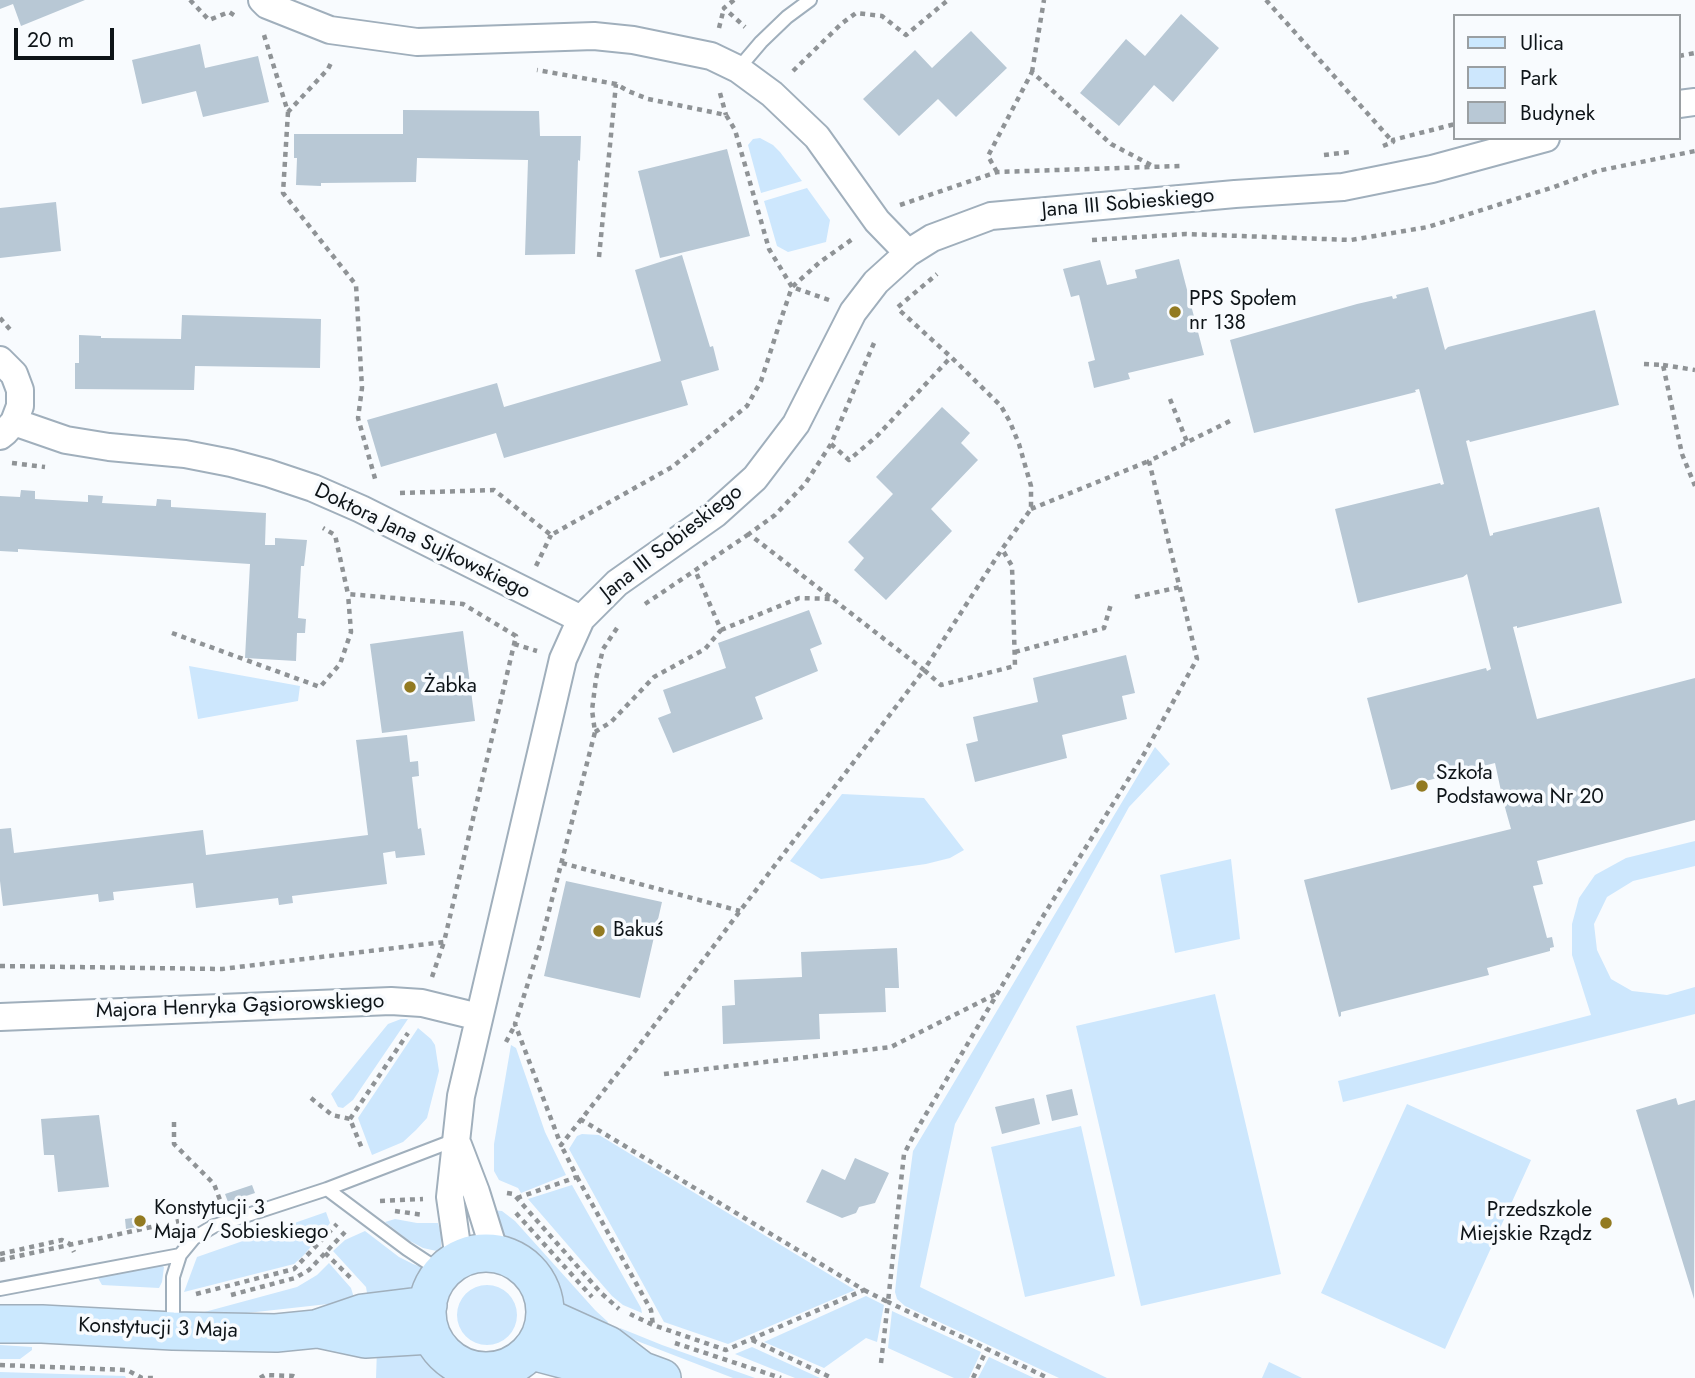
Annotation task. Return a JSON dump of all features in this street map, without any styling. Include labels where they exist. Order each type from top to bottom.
[{"type":"street","points":[[262,0],[267,5],[330,30],[417,42],[594,36],[633,40],[711,56],[738,69],[772,94],[817,137],[877,222],[908,253]]},
{"type":"street","name":"Jana III Sobieskiego","points":[[440,1293],[461,1096],[563,659],[581,619],[617,583],[715,514],[755,478],[796,424],[853,312],[876,282],[908,253],[932,238],[991,216],[1343,187],[1432,169],[1539,140]]},
{"type":"street","name":"Doktora Jana Sujkowskiego","points":[[0,360],[14,374],[20,390],[20,406],[7,429],[109,447],[185,454],[231,463],[313,488],[370,500],[581,619]]},
{"type":"street","name":"Majora Henryka Gąsiorowskiego","points":[[0,1017],[391,1001],[422,1003],[478,1017]]},
{"type":"street","name":"Jana III Sobieskiego","points":[[456,1140],[495,1253]]},
{"type":"street","points":[[495,1253],[516,1261],[533,1275],[543,1295],[545,1317],[541,1335],[532,1351],[516,1364],[497,1371],[477,1371],[458,1365],[442,1352],[440,1293],[477,1254],[495,1253]]},
{"type":"street","name":"Konstytucji 3 Maja","points":[[0,1324],[173,1331],[276,1332],[316,1329],[365,1339],[440,1293]]},
{"type":"street","points":[[545,1317],[608,1345],[652,1375]]},
{"type":"street","points":[[532,1351],[600,1368],[652,1375]]},
{"type":"lane","points":[[738,69],[787,17],[810,0]]},
{"type":"lane","points":[[173,1331],[173,1277],[180,1255],[194,1238],[214,1226],[327,1189],[456,1140]]},
{"type":"lane","points":[[327,1189],[407,1249],[440,1293]]},
{"type":"lane","points":[[0,1289],[180,1255]]},
{"type":"path","points":[[734,0],[724,8],[794,72]]},
{"type":"path","points":[[772,94],[841,24],[856,13],[882,16],[906,35],[948,0]]},
{"type":"path","points":[[997,172],[988,156],[1032,72],[1044,0]]},
{"type":"path","points":[[1266,0],[1393,142]]},
{"type":"path","points":[[263,31],[288,112],[283,193],[356,285],[362,388],[358,418],[370,500]]},
{"type":"path","points":[[288,112],[328,69],[334,57]]},
{"type":"path","points":[[1032,72],[1111,144],[1152,166]]},
{"type":"path","points":[[599,257],[616,83]]},
{"type":"path","points":[[1372,150],[1393,140],[1454,124]]},
{"type":"path","points":[[735,130],[769,249],[792,287]]},
{"type":"path","points":[[1316,156],[1358,151]]},
{"type":"path","points":[[1088,240],[1186,234],[1351,240],[1428,227],[1597,171],[1695,151]]},
{"type":"path","points":[[335,535],[370,500],[400,494],[494,490],[551,535],[672,467],[747,406],[761,381],[792,287],[820,262],[900,205],[997,172],[1192,166]]},
{"type":"path","points":[[943,269],[897,308],[1001,406],[1019,444],[1031,486],[1031,509]]},
{"type":"path","points":[[0,318],[15,335]]},
{"type":"path","points":[[639,608],[775,515],[806,484],[831,444],[874,342]]},
{"type":"path","points":[[831,444],[849,460],[877,436],[951,357]]},
{"type":"path","points":[[1644,364],[1695,370]]},
{"type":"path","points":[[1663,365],[1682,454],[1695,486]]},
{"type":"path","points":[[1170,399],[1187,442]]},
{"type":"path","points":[[561,1145],[924,670],[1031,509],[1149,461],[1232,420]]},
{"type":"path","points":[[881,1363],[904,1154],[1198,659],[1149,461]]},
{"type":"path","points":[[0,462],[53,468]]},
{"type":"path","points":[[172,633],[320,687],[340,664],[351,632],[348,594],[335,535],[312,522]]},
{"type":"path","points":[[749,534],[941,685],[1015,666],[1012,566],[1002,549]]},
{"type":"path","points":[[695,570],[721,630]]},
{"type":"path","points":[[1135,597],[1180,587]]},
{"type":"path","points":[[0,966],[222,969],[444,942],[516,636],[463,604],[348,594]]},
{"type":"path","points":[[596,732],[611,722],[654,677],[705,649],[721,630],[799,598],[833,598]]},
{"type":"path","points":[[1015,652],[1104,628],[1111,604]]},
{"type":"path","points":[[503,1050],[515,1024],[541,942],[596,732],[592,710],[603,649],[625,621]]},
{"type":"path","points":[[562,863],[740,911]]},
{"type":"path","points":[[664,1074],[891,1047],[997,994]]},
{"type":"path","points":[[515,1024],[561,1145],[652,1310],[653,1325]]},
{"type":"path","points":[[349,1119],[409,1030]]},
{"type":"path","points":[[311,1098],[332,1115],[349,1119]]},
{"type":"path","points":[[349,1119],[365,1158]]},
{"type":"path","points":[[580,1119],[864,1290],[1048,1378]]},
{"type":"path","points":[[174,1122],[174,1144],[214,1184],[222,1208]]},
{"type":"path","points":[[517,1198],[577,1177]]},
{"type":"path","points":[[502,1192],[513,1194],[517,1198],[601,1293],[619,1309],[653,1325],[726,1350],[864,1290]]},
{"type":"path","points":[[374,1204],[382,1200],[436,1199]]},
{"type":"path","points":[[230,1295],[295,1278],[309,1270],[344,1232],[386,1212],[426,1215]]},
{"type":"path","points":[[515,1212],[596,1301]]},
{"type":"path","points":[[0,1260],[192,1217]]},
{"type":"path","points":[[0,1254],[62,1240],[69,1244],[87,1273]]},
{"type":"path","points":[[325,1253],[354,1281]]},
{"type":"path","points":[[751,1340],[832,1378]]},
{"type":"path","points":[[673,1342],[781,1378]]},
{"type":"path","points":[[973,1378],[987,1349]]},
{"type":"path","points":[[0,1365],[127,1370],[142,1378],[157,1378]]},
{"type":"path","points":[[260,1378],[265,1375],[298,1378]]},
{"type":"green space","points":[[760,138],[780,152],[802,181],[761,193],[748,145],[753,139]]},
{"type":"green space","points":[[807,188],[830,220],[826,242],[788,252],[777,246],[764,201]]},
{"type":"green space","points":[[189,666],[300,686],[298,701],[198,719]]},
{"type":"green space","points":[[1155,747],[1170,764],[1129,807],[955,1124],[920,1287],[1107,1378],[1059,1378],[905,1306],[897,1299],[895,1292],[898,1263],[913,1151]]},
{"type":"green space","points":[[842,794],[924,798],[964,850],[950,858],[926,864],[821,879],[790,861]]},
{"type":"green space","points":[[1695,841],[1695,866],[1633,881],[1607,897],[1594,924],[1597,950],[1611,979],[1632,991],[1667,995],[1695,987],[1695,1014],[1343,1102],[1338,1081],[1591,1015],[1572,955],[1572,924],[1579,898],[1595,875],[1626,858]]},
{"type":"green space","points":[[1231,859],[1240,939],[1175,953],[1160,875]]},
{"type":"green space","points":[[1215,994],[1281,1274],[1141,1306],[1076,1026]]},
{"type":"green space","points":[[408,1019],[353,1100],[343,1108],[338,1107],[331,1094],[388,1024]]},
{"type":"green space","points":[[418,1028],[435,1045],[439,1071],[427,1118],[403,1142],[372,1155],[358,1118]]},
{"type":"green space","points":[[511,1045],[516,1048],[545,1132],[566,1175],[521,1193],[518,1188],[499,1180],[494,1171],[494,1144]]},
{"type":"green space","points":[[1407,1104],[1531,1160],[1445,1349],[1321,1293]]},
{"type":"green space","points":[[1081,1126],[1115,1276],[1025,1297],[991,1147]]},
{"type":"green space","points":[[599,1135],[855,1290],[728,1344],[664,1322],[569,1149],[577,1136]]},
{"type":"green space","points":[[572,1185],[642,1313],[623,1305],[612,1296],[528,1199]]},
{"type":"green space","points":[[492,1210],[502,1211],[515,1221],[608,1322],[605,1331],[563,1305],[544,1268],[533,1258],[511,1246],[502,1235]]},
{"type":"green space","points":[[326,1212],[330,1223],[294,1264],[184,1292],[197,1257]]},
{"type":"green space","points":[[395,1219],[438,1223],[441,1252],[423,1248],[408,1240],[385,1222]]},
{"type":"green space","points":[[365,1231],[399,1257],[430,1270],[422,1281],[399,1296],[368,1299],[366,1287],[333,1251],[345,1240]]},
{"type":"green space","points":[[329,1263],[351,1288],[355,1301],[247,1313],[197,1314],[297,1287],[317,1275]]},
{"type":"green space","points":[[159,1264],[164,1267],[159,1288],[102,1285],[98,1278]]},
{"type":"green space","points":[[487,1285],[504,1290],[512,1298],[517,1315],[512,1332],[504,1340],[487,1345],[470,1340],[462,1332],[457,1315],[462,1298],[470,1290]]},
{"type":"green space","points":[[866,1296],[884,1305],[877,1342],[866,1338],[824,1368],[764,1342]]},
{"type":"green space","points":[[892,1311],[981,1352],[969,1378],[954,1378],[888,1348]]},
{"type":"green space","points":[[620,1328],[755,1378],[733,1378],[619,1334]]},
{"type":"green space","points":[[0,1345],[32,1347],[32,1350],[20,1359],[0,1359]]},
{"type":"green space","points":[[752,1347],[820,1378],[795,1378],[735,1354]]},
{"type":"green space","points":[[377,1349],[422,1353],[455,1378],[376,1378]]},
{"type":"green space","points":[[989,1357],[1034,1378],[978,1378]]},
{"type":"green space","points":[[1269,1362],[1302,1378],[1262,1378]]},
{"type":"green space","points":[[0,1372],[125,1376],[126,1378],[0,1378]]},
{"type":"building","points":[[0,0],[85,0],[21,26],[13,4],[0,9]]},
{"type":"building","points":[[1181,14],[1219,48],[1173,102],[1154,85],[1119,126],[1080,93],[1126,39],[1145,56]]},
{"type":"building","points":[[971,31],[1007,68],[956,117],[938,99],[899,136],[863,99],[915,50],[932,68]]},
{"type":"building","points":[[200,44],[205,68],[258,56],[269,102],[203,117],[196,91],[142,104],[132,60]]},
{"type":"building","points":[[403,110],[539,111],[540,136],[581,136],[575,254],[525,255],[528,160],[417,158],[416,182],[296,185],[294,134],[403,134]]},
{"type":"building","points":[[727,149],[750,236],[660,258],[638,171]]},
{"type":"building","points":[[56,202],[61,251],[0,258],[0,208]]},
{"type":"building","points":[[682,255],[719,370],[681,381],[688,405],[504,458],[496,433],[381,467],[367,420],[497,383],[504,407],[661,361],[635,270]]},
{"type":"building","points":[[1179,259],[1204,355],[1128,373],[1130,379],[1094,388],[1088,362],[1095,360],[1079,295],[1071,297],[1063,269],[1100,260],[1107,285],[1137,278],[1135,270]]},
{"type":"building","points":[[1428,287],[1445,350],[1448,347],[1595,310],[1619,405],[1466,441],[1490,536],[1493,533],[1599,507],[1622,603],[1513,627],[1537,719],[1695,678],[1695,820],[1537,861],[1543,884],[1533,886],[1547,938],[1552,937],[1554,947],[1550,948],[1550,951],[1487,968],[1489,975],[1341,1012],[1339,1017],[1304,880],[1511,829],[1504,804],[1497,806],[1494,793],[1501,791],[1495,763],[1391,790],[1367,698],[1486,668],[1487,671],[1491,669],[1467,574],[1358,603],[1335,509],[1444,484],[1419,389],[1415,390],[1416,392],[1254,433],[1230,340],[1357,304],[1392,296],[1393,299],[1397,298],[1396,295]]},
{"type":"building","points":[[182,315],[321,319],[320,368],[195,366],[194,390],[75,389],[79,335],[101,338],[181,339]]},
{"type":"building","points":[[942,407],[970,433],[961,443],[978,460],[931,509],[952,531],[886,600],[854,570],[864,558],[848,542],[893,494],[876,477]]},
{"type":"building","points":[[21,490],[35,491],[35,499],[88,502],[88,495],[103,496],[102,503],[156,506],[157,499],[171,500],[171,507],[266,513],[265,545],[275,545],[275,538],[307,540],[304,566],[301,566],[298,618],[306,619],[305,633],[297,633],[296,661],[245,658],[250,564],[18,549],[18,552],[0,551],[0,496],[20,497]]},
{"type":"building","points":[[809,610],[822,644],[810,649],[818,671],[755,697],[763,719],[673,753],[658,718],[671,713],[663,690],[726,668],[718,643]]},
{"type":"building","points":[[463,631],[475,721],[382,733],[370,644]]},
{"type":"building","points":[[1126,655],[1135,693],[1122,696],[1127,719],[1062,735],[1067,758],[975,782],[966,744],[978,741],[973,717],[1038,702],[1033,678]]},
{"type":"building","points":[[407,735],[410,762],[418,761],[419,776],[412,777],[418,829],[421,828],[425,855],[396,858],[395,851],[383,853],[387,884],[292,896],[293,903],[279,905],[278,898],[196,908],[193,883],[113,892],[114,900],[99,902],[98,894],[3,906],[0,829],[11,828],[14,853],[203,830],[206,855],[368,835],[356,740]]},
{"type":"building","points":[[566,881],[662,902],[640,998],[544,976]]},
{"type":"building","points":[[897,948],[899,988],[885,988],[886,1012],[819,1014],[820,1039],[723,1044],[722,1006],[735,1005],[734,980],[802,977],[801,952]]},
{"type":"building","points":[[1072,1089],[1078,1115],[1052,1121],[1046,1095]]},
{"type":"building","points":[[1034,1098],[1040,1124],[1002,1134],[995,1107]]},
{"type":"building","points":[[1676,1098],[1678,1105],[1695,1100],[1694,1299],[1636,1110]]},
{"type":"building","points":[[99,1115],[109,1187],[58,1192],[54,1155],[44,1155],[41,1119]]},
{"type":"building","points":[[855,1158],[889,1173],[875,1203],[859,1207],[856,1213],[842,1218],[806,1202],[822,1169],[845,1180]]},
{"type":"building","points":[[252,1185],[255,1193],[228,1202],[225,1194]]},
{"type":"building","points":[[146,1216],[148,1225],[126,1229],[125,1219]]},
{"type":"place","name":"PPS Społem nr 138","points":[[1175,312]]},
{"type":"place","name":"Żabka","points":[[410,687]]},
{"type":"place","name":"Szkoła Podstawowa Nr 20","points":[[1422,786]]},
{"type":"place","name":"Bakuś","points":[[599,931]]},
{"type":"place","name":"Konstytucji 3 Maja / Sobieskiego","points":[[140,1221]]},
{"type":"place","name":"Przedszkole Miejskie Rządz","points":[[1606,1223]]}]
